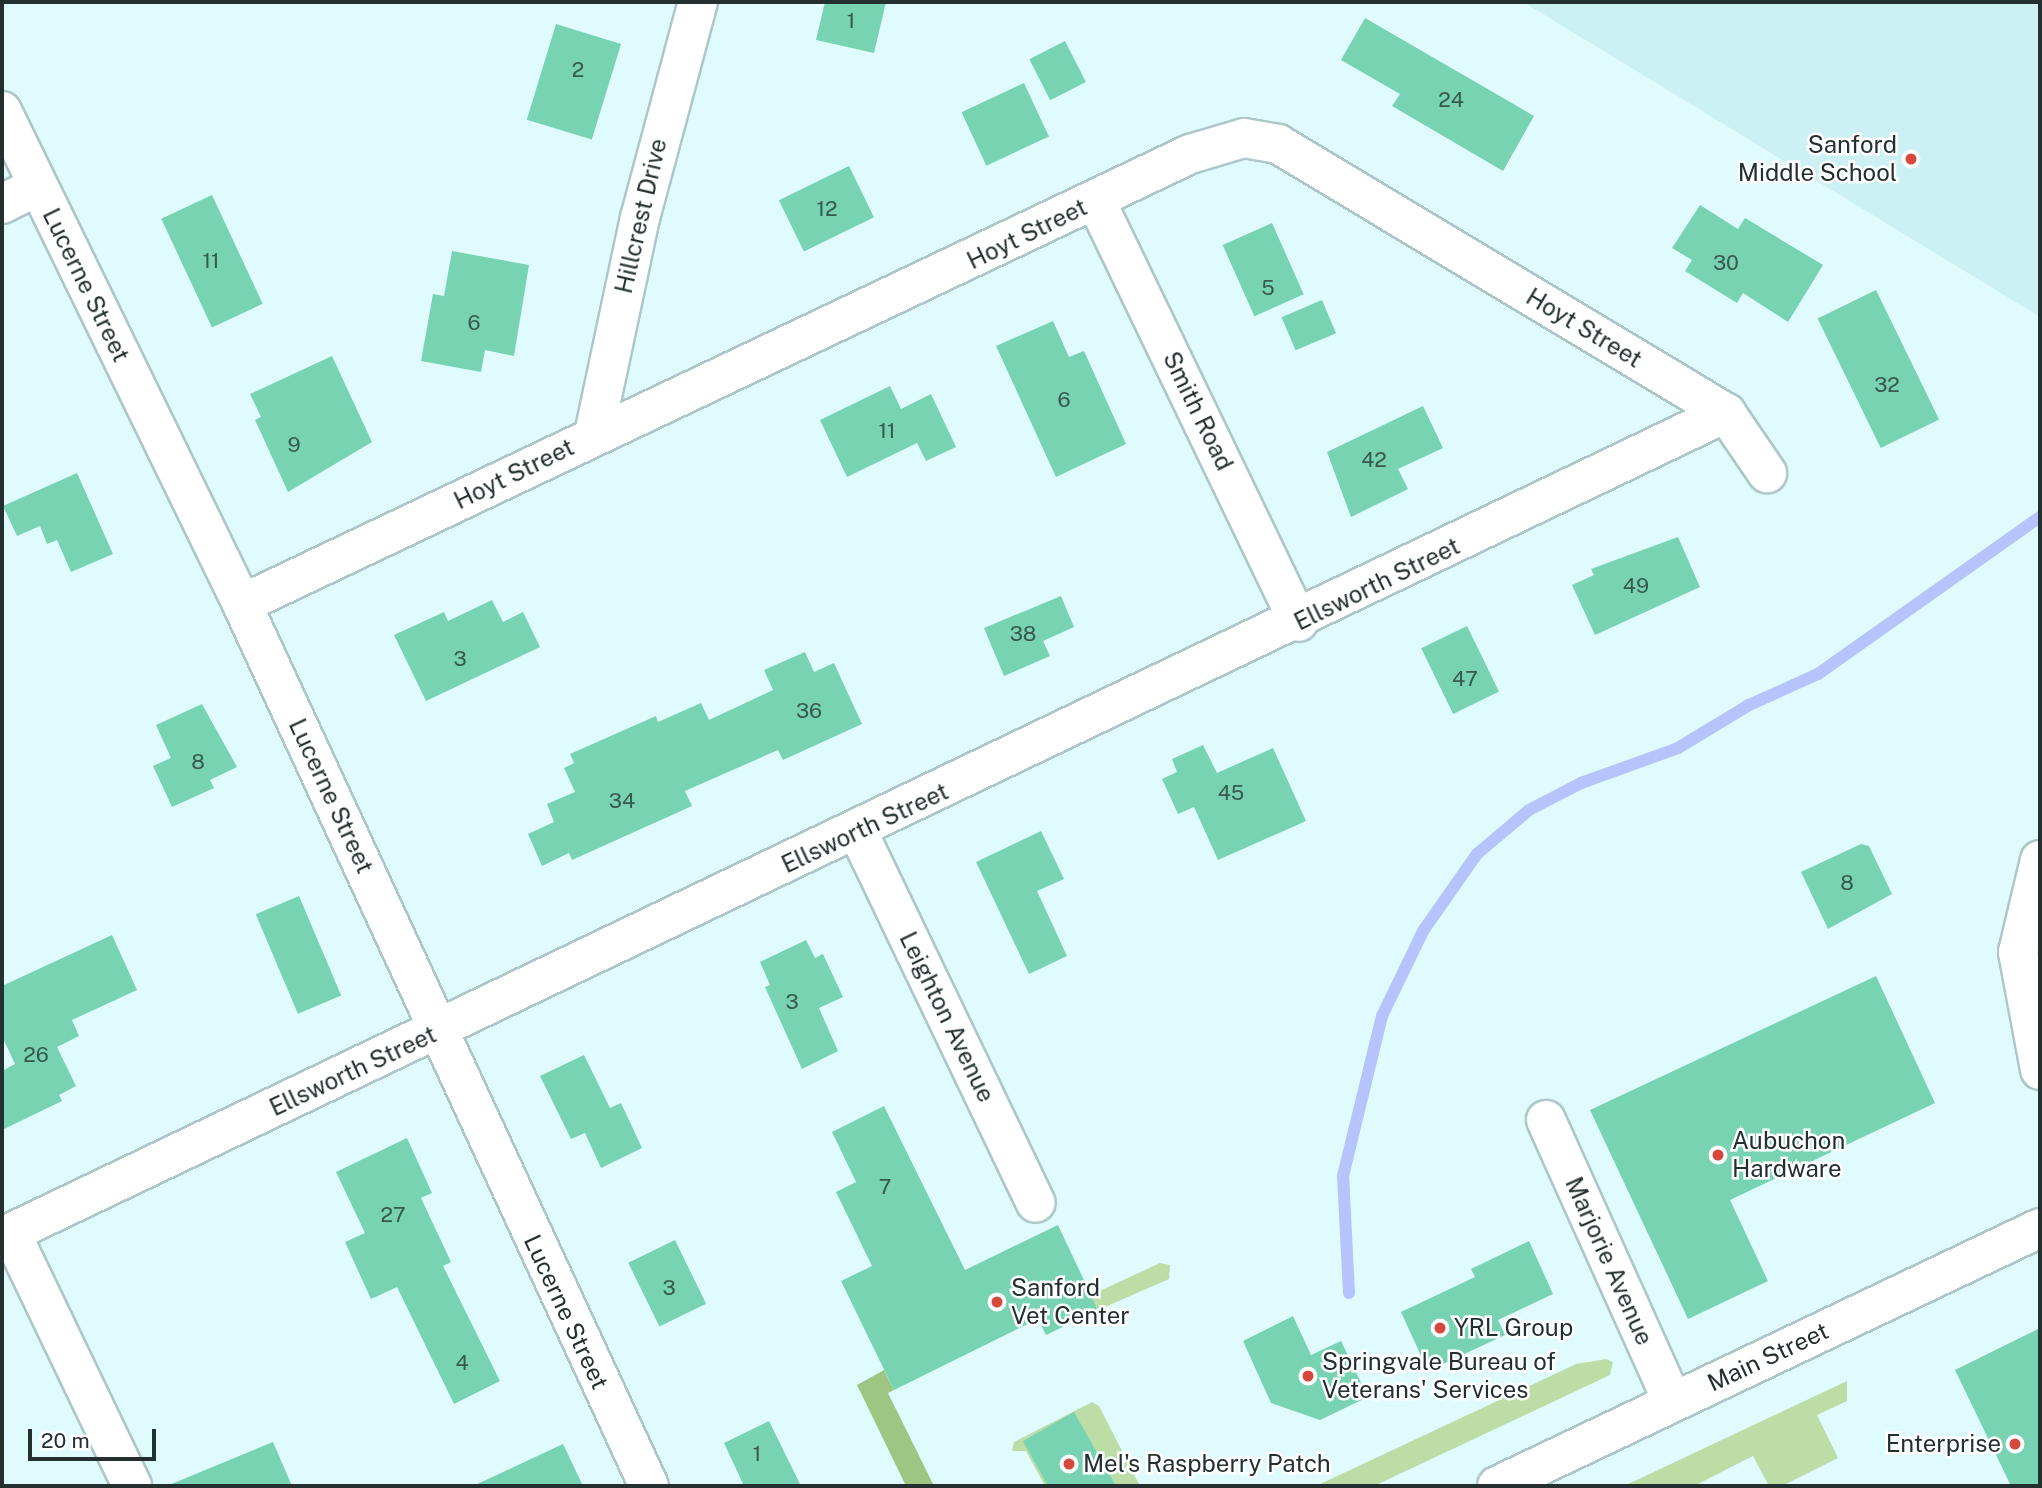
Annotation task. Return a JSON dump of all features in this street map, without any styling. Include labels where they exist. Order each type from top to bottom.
[{"type":"street","name":"Hillcrest Drive","points":[[594,433],[643,204],[698,2]]},
{"type":"street","name":"Lucerne Street","points":[[2,111],[242,604],[649,1486]]},
{"type":"street","name":"Hoyt Street","points":[[242,604],[594,433],[1229,140],[1278,144],[1726,413],[1767,473]]},
{"type":"street","points":[[2,204],[38,186]]},
{"type":"street","name":"Smith Road","points":[[1096,201],[1299,622]]},
{"type":"street","name":"Ellsworth Street","points":[[6,1235],[1299,622],[1726,413]]},
{"type":"street","name":"Leighton Avenue","points":[[858,832],[1036,1203]]},
{"type":"street","points":[[2040,860],[2018,952],[2040,1070]]},
{"type":"street","name":"Marjorie Avenue","points":[[1546,1120],[1673,1402]]},
{"type":"street","name":"Main Street","points":[[1497,1486],[2040,1228]]},
{"type":"street","points":[[6,1235],[132,1486]]},
{"type":"shaded area","name":"Sanford Middle School","points":[[1523,2],[2040,2],[2040,317]]},
{"type":"green space","points":[[1160,1263],[1170,1265],[1169,1279],[1098,1310],[1091,1295]]},
{"type":"green space","points":[[1606,1359],[1613,1362],[1610,1375],[1374,1486],[1316,1486],[1576,1364]]},
{"type":"green space","points":[[884,1370],[894,1390],[888,1393],[934,1486],[906,1486],[857,1385]]},
{"type":"green space","points":[[1847,1381],[1847,1401],[1817,1415],[1838,1458],[1782,1486],[1769,1486],[1753,1456],[1694,1486],[1624,1486]]},
{"type":"green space","name":"Mel's Raspberry Patch","points":[[1092,1402],[1099,1406],[1140,1486],[1045,1486],[1026,1451],[1012,1451],[1014,1442]]},
{"type":"building","points":[[825,2],[886,2],[874,53],[816,40]]},
{"type":"building","points":[[1365,18],[1534,116],[1503,171],[1392,106],[1400,94],[1341,60]]},
{"type":"building","points":[[556,24],[621,44],[592,140],[527,120]]},
{"type":"building","points":[[1065,41],[1086,82],[1050,100],[1029,59]]},
{"type":"building","points":[[1024,83],[1049,136],[986,166],[961,112]]},
{"type":"building","points":[[849,166],[874,217],[804,251],[779,200]]},
{"type":"building","points":[[212,195],[263,304],[212,327],[161,219]]},
{"type":"building","points":[[1700,205],[1738,229],[1745,218],[1823,265],[1788,322],[1743,293],[1737,303],[1685,271],[1692,260],[1672,248]]},
{"type":"building","points":[[1272,223],[1304,294],[1254,316],[1223,245]]},
{"type":"building","points":[[452,251],[529,265],[514,356],[485,350],[481,372],[421,361],[433,294],[444,296]]},
{"type":"building","points":[[1876,290],[1939,419],[1881,448],[1818,318]]},
{"type":"building","points":[[1322,300],[1336,333],[1296,350],[1281,317]]},
{"type":"building","points":[[1053,321],[1069,357],[1084,351],[1126,444],[1056,477],[996,346]]},
{"type":"building","points":[[332,356],[372,442],[288,492],[255,420],[261,417],[250,394]]},
{"type":"building","points":[[890,386],[901,409],[931,394],[956,447],[926,461],[917,443],[847,477],[820,420]]},
{"type":"building","points":[[1423,406],[1443,448],[1398,469],[1408,489],[1351,517],[1327,452]]},
{"type":"building","points":[[77,473],[113,554],[71,572],[57,540],[47,544],[40,526],[17,536],[3,506]]},
{"type":"building","points":[[1678,537],[1700,587],[1595,635],[1572,585],[1594,575],[1591,569]]},
{"type":"building","points":[[1061,596],[1074,627],[1043,641],[1050,656],[1004,676],[984,628]]},
{"type":"building","points":[[492,600],[503,622],[523,612],[540,647],[426,701],[394,635],[444,612],[448,621]]},
{"type":"building","points":[[1467,626],[1499,692],[1453,714],[1421,648]]},
{"type":"building","points":[[805,652],[814,672],[834,663],[862,724],[783,760],[778,750],[685,791],[692,806],[572,860],[569,853],[542,866],[528,834],[554,822],[547,804],[575,792],[564,768],[574,763],[570,754],[656,716],[658,722],[701,703],[709,720],[773,690],[764,670]]},
{"type":"building","points":[[202,704],[237,767],[210,780],[214,788],[172,807],[153,766],[171,758],[156,725]]},
{"type":"building","points":[[1203,745],[1217,773],[1273,748],[1306,821],[1218,860],[1194,807],[1178,814],[1162,779],[1177,772],[1172,759]]},
{"type":"building","points":[[1041,831],[1064,879],[1037,891],[1067,956],[1029,974],[976,862]]},
{"type":"building","points":[[1861,844],[1869,846],[1892,894],[1828,929],[1801,872]]},
{"type":"building","points":[[299,896],[341,995],[298,1014],[256,914]]},
{"type":"building","points":[[112,935],[137,990],[72,1020],[79,1036],[57,1047],[76,1086],[59,1095],[62,1101],[2,1130],[2,1071],[15,1064],[2,1036],[2,986]]},
{"type":"building","points":[[806,940],[815,958],[823,954],[843,997],[819,1008],[838,1051],[802,1069],[765,987],[770,985],[760,962]]},
{"type":"building","name":"Aubuchon Hardware","points":[[1876,976],[1935,1103],[1730,1200],[1768,1281],[1688,1319],[1590,1110]]},
{"type":"building","points":[[584,1055],[610,1108],[621,1103],[642,1148],[601,1168],[585,1133],[571,1139],[540,1076]]},
{"type":"building","points":[[884,1106],[965,1270],[1058,1225],[1098,1310],[1046,1335],[1038,1319],[894,1390],[841,1281],[872,1266],[836,1192],[856,1182],[832,1132]]},
{"type":"building","points":[[407,1138],[432,1193],[421,1198],[451,1262],[443,1266],[500,1381],[454,1404],[397,1287],[371,1299],[345,1242],[365,1233],[336,1172]]},
{"type":"building","points":[[675,1240],[706,1304],[659,1327],[628,1263]]},
{"type":"building","points":[[1529,1241],[1553,1294],[1498,1320],[1505,1335],[1428,1371],[1401,1312],[1475,1277],[1471,1269]]},
{"type":"building","name":"Springvale Bureau of Veterans' Services","points":[[1293,1316],[1311,1355],[1341,1341],[1368,1397],[1320,1420],[1271,1403],[1243,1341]]},
{"type":"building","name":"Enterprise","points":[[2040,1328],[2040,1486],[2011,1486],[1955,1370]]},
{"type":"building","name":"Mel's Raspberry Patch","points":[[1074,1412],[1116,1486],[1048,1486],[1023,1441]]},
{"type":"building","points":[[769,1421],[801,1486],[744,1486],[724,1443]]},
{"type":"building","points":[[273,1442],[292,1486],[169,1486],[169,1485]]},
{"type":"building","points":[[563,1444],[583,1486],[473,1486]]},
{"type":"waterway","points":[[1349,1293],[1343,1176],[1382,1016],[1423,931],[1477,854],[1529,810],[1581,783],[1678,748],[1749,705],[1818,674],[2040,517]]},
{"type":"place","name":"Sanford Middle School","points":[[1911,159]]},
{"type":"place","name":"Aubuchon Hardware","points":[[1718,1155]]},
{"type":"place","name":"Sanford Vet Center","points":[[997,1302]]},
{"type":"place","name":"YRL Group","points":[[1440,1328]]},
{"type":"place","name":"Springvale Bureau of Veterans' Services","points":[[1308,1376]]},
{"type":"place","name":"Enterprise","points":[[2015,1444]]},
{"type":"place","name":"Mel's Raspberry Patch","points":[[1069,1464]]}]
